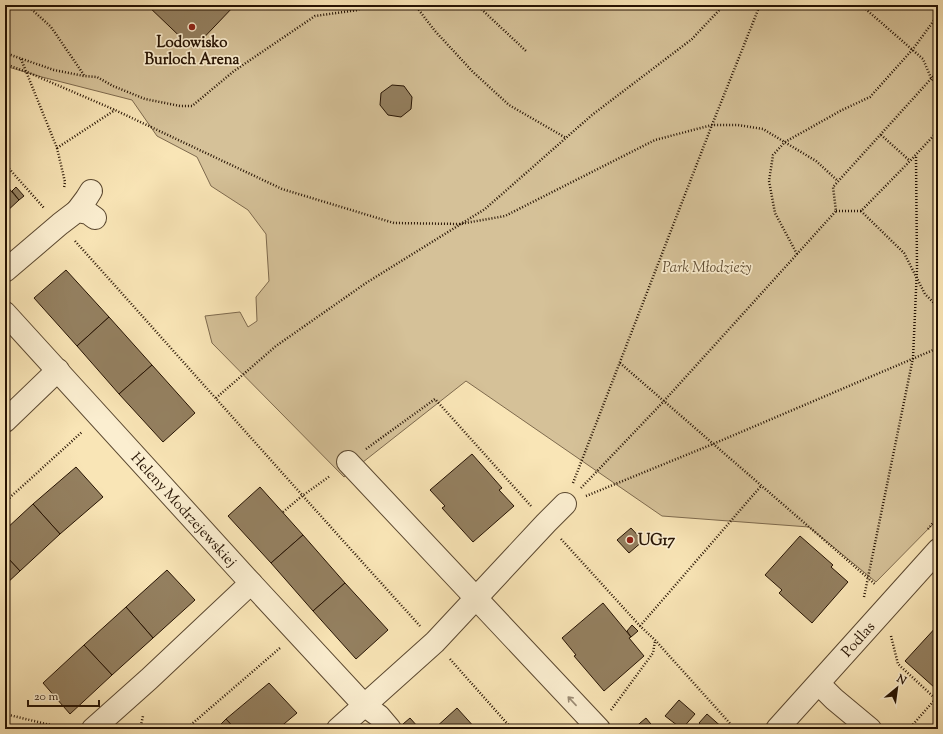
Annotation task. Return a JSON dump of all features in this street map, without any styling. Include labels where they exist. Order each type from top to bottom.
[{"type":"street","points":[[5,271],[60,224],[86,215],[86,199],[91,191]]},
{"type":"street","name":"Heleny Modrzejewskiej","points":[[5,313],[251,583],[364,705],[379,716],[390,729]]},
{"type":"street","points":[[5,421],[58,370]]},
{"type":"street","points":[[348,462],[598,728]]},
{"type":"street","points":[[338,729],[435,642],[565,504]]},
{"type":"street","name":"Podlas","points":[[777,729],[938,550]]},
{"type":"street","points":[[93,729],[149,679],[251,583]]},
{"type":"street","points":[[819,684],[834,699],[870,729]]},
{"type":"path","points":[[27,5],[51,26],[84,76]]},
{"type":"path","points":[[5,48],[5,54],[54,70],[97,77],[113,86],[144,98],[180,106],[192,106],[234,70],[315,16],[358,10],[366,5]]},
{"type":"path","points":[[415,5],[472,72],[510,105],[566,138]]},
{"type":"path","points":[[477,5],[526,51]]},
{"type":"path","points":[[216,398],[276,346],[366,283],[485,208],[592,115],[692,40],[724,5]]},
{"type":"path","points":[[565,504],[760,5]]},
{"type":"path","points":[[862,5],[923,59],[931,78],[938,85]]},
{"type":"path","points":[[797,254],[775,213],[769,181],[773,155],[785,142],[842,110],[870,97],[913,49],[938,15]]},
{"type":"path","points":[[21,59],[57,148],[65,182]]},
{"type":"path","points":[[5,64],[115,110],[282,189],[394,223],[460,224],[505,216],[654,140],[712,125],[738,125],[763,129],[816,161],[838,181]]},
{"type":"path","points":[[836,211],[833,187],[938,71]]},
{"type":"path","points":[[57,148],[115,110]]},
{"type":"path","points":[[861,211],[938,131]]},
{"type":"path","points":[[881,135],[910,161]]},
{"type":"path","points":[[863,603],[913,358],[916,278],[916,155]]},
{"type":"path","points":[[5,164],[512,729]]},
{"type":"path","points":[[565,504],[664,401],[836,211],[861,211],[904,253],[925,294],[938,307]]},
{"type":"path","points":[[565,504],[713,444],[938,348]]},
{"type":"path","points":[[620,363],[878,586]]},
{"type":"path","points":[[5,502],[87,427]]},
{"type":"path","points":[[640,626],[761,486]]},
{"type":"path","points":[[891,634],[898,664],[938,701]]},
{"type":"path","points":[[598,728],[653,653],[655,640]]},
{"type":"path","points":[[186,729],[284,645]]},
{"type":"path","points":[[909,729],[938,696]]},
{"type":"path","points":[[5,714],[67,729]]},
{"type":"green space","name":"Park Młodzieży","points":[[5,5],[938,5],[938,519],[876,582],[809,527],[662,516],[466,381],[344,477],[212,343],[205,316],[240,312],[248,327],[257,321],[256,297],[269,281],[266,234],[248,210],[211,186],[197,157],[157,136],[132,100],[5,66]]},
{"type":"building","name":"Lodowisko Burloch Arena","points":[[147,5],[235,5],[193,49]]},
{"type":"building","points":[[392,85],[404,86],[412,97],[411,109],[401,117],[388,115],[380,105],[381,93]]},
{"type":"building","points":[[5,184],[19,200],[5,213]]},
{"type":"building","points":[[16,187],[24,196],[19,200],[12,191]]},
{"type":"building","points":[[66,270],[109,317],[77,346],[34,298]]},
{"type":"building","points":[[109,317],[152,365],[119,394],[77,346]]},
{"type":"building","points":[[152,365],[195,413],[163,442],[119,394]]},
{"type":"building","points":[[472,454],[502,488],[499,490],[514,506],[473,542],[442,508],[445,506],[430,490]]},
{"type":"building","points":[[76,467],[103,497],[60,534],[33,504]]},
{"type":"building","points":[[260,487],[303,535],[271,563],[228,516]]},
{"type":"building","points":[[33,504],[60,534],[20,571],[5,555],[5,530]]},
{"type":"building","name":"UG17","points":[[631,528],[643,541],[629,553],[617,540]]},
{"type":"building","points":[[303,535],[345,583],[313,611],[271,563]]},
{"type":"building","points":[[800,536],[833,565],[831,567],[848,582],[812,623],[779,593],[782,590],[765,575]]},
{"type":"building","points":[[5,555],[20,571],[5,585]]},
{"type":"building","points":[[167,570],[195,600],[153,638],[126,607]]},
{"type":"building","points":[[345,583],[388,630],[356,659],[313,611]]},
{"type":"building","points":[[603,603],[631,637],[629,638],[644,656],[604,691],[574,656],[576,655],[562,638]]},
{"type":"building","points":[[126,607],[153,638],[112,675],[84,645]]},
{"type":"building","points":[[632,625],[638,631],[631,637],[627,631]]},
{"type":"building","points":[[938,625],[938,685],[935,688],[905,661]]},
{"type":"building","points":[[84,645],[112,675],[70,714],[43,683]]},
{"type":"building","points":[[269,683],[297,713],[278,729],[235,729],[226,719]]},
{"type":"building","points":[[679,700],[695,714],[682,729],[665,716]]},
{"type":"building","points":[[457,708],[476,729],[434,729]]},
{"type":"building","points":[[707,714],[724,729],[706,729],[699,723]]},
{"type":"building","points":[[410,718],[418,727],[416,729],[408,729],[403,724]]},
{"type":"building","points":[[646,718],[655,729],[633,729]]},
{"type":"building","points":[[226,719],[235,729],[216,729]]},
{"type":"place","name":"Lodowisko Burloch Arena","points":[[192,27]]},
{"type":"place","name":"UG17","points":[[630,540]]}]
